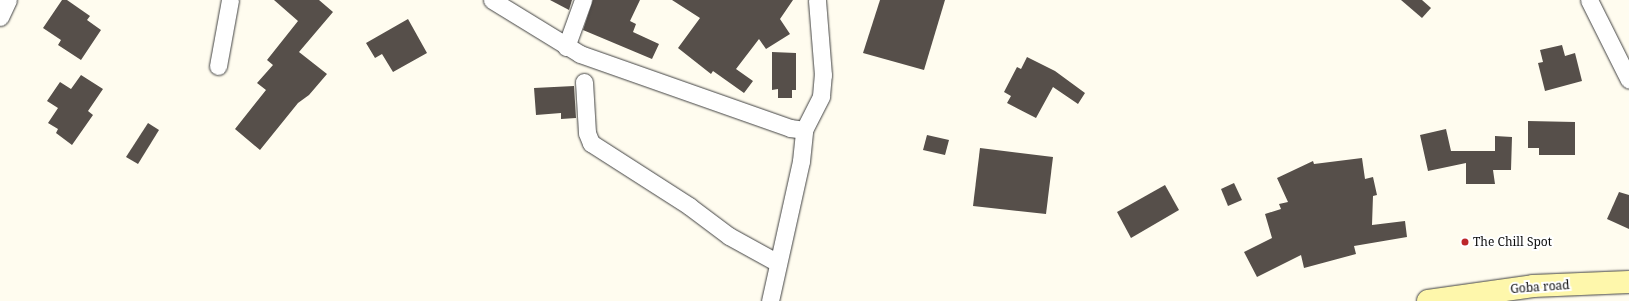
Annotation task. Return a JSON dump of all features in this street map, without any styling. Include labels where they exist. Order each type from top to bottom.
[{"type":"main road","name":"Goba road","points":[[1428,301],[1533,286],[1629,282]]},
{"type":"street","points":[[0,17],[8,0]]},
{"type":"street","points":[[218,66],[230,0]]},
{"type":"street","points":[[492,0],[566,47],[580,54],[748,114],[790,128],[804,130]]},
{"type":"street","points":[[566,47],[583,0]]},
{"type":"street","points":[[770,301],[801,161],[804,130],[821,96],[823,75],[818,0]]},
{"type":"street","points":[[1589,0],[1629,80]]},
{"type":"street","points":[[584,82],[587,133],[592,143],[689,206],[735,239],[778,263]]},
{"type":"building","points":[[62,0],[67,0],[90,16],[87,20],[101,30],[81,60],[58,45],[61,40],[43,28]]},
{"type":"building","points":[[274,0],[319,0],[333,12],[299,52],[327,74],[309,95],[298,103],[260,150],[235,129],[266,90],[257,83],[273,65],[267,60],[298,21]]},
{"type":"building","points":[[550,0],[572,0],[569,10]]},
{"type":"building","points":[[593,0],[640,0],[630,21],[636,24],[633,32],[659,44],[652,59],[583,30]]},
{"type":"building","points":[[672,0],[793,0],[780,19],[790,34],[766,49],[759,39],[736,69],[753,81],[744,93],[713,71],[711,74],[678,48],[700,18]]},
{"type":"building","points":[[880,0],[945,0],[924,70],[863,53]]},
{"type":"building","points":[[1401,0],[1422,0],[1431,8],[1422,18]]},
{"type":"building","points":[[408,19],[427,53],[393,72],[382,54],[375,58],[366,43]]},
{"type":"building","points":[[1562,45],[1565,56],[1575,53],[1582,81],[1545,91],[1538,63],[1543,62],[1540,50]]},
{"type":"building","points":[[772,52],[796,53],[796,90],[792,90],[792,98],[778,98],[778,89],[772,90]]},
{"type":"building","points":[[1027,57],[1055,71],[1085,93],[1078,104],[1053,87],[1036,118],[1007,103],[1011,96],[1004,92],[1017,67],[1021,69]]},
{"type":"building","points":[[81,75],[103,89],[88,111],[93,115],[72,145],[56,133],[58,129],[48,123],[58,108],[47,101],[60,82],[71,89]]},
{"type":"building","points":[[574,86],[576,118],[561,119],[561,113],[536,115],[534,88]]},
{"type":"building","points":[[1528,121],[1575,122],[1575,155],[1539,155],[1539,148],[1528,148]]},
{"type":"building","points":[[148,123],[159,130],[138,164],[126,157]]},
{"type":"building","points":[[1446,129],[1451,151],[1495,151],[1495,136],[1512,137],[1511,170],[1493,170],[1495,184],[1466,184],[1466,163],[1428,171],[1420,135]]},
{"type":"building","points":[[927,135],[949,140],[945,155],[923,150]]},
{"type":"building","points":[[980,148],[1053,157],[1046,214],[973,206]]},
{"type":"building","points":[[1362,158],[1365,179],[1373,177],[1377,195],[1373,196],[1372,225],[1405,221],[1407,237],[1354,246],[1356,254],[1304,268],[1301,255],[1257,277],[1244,252],[1272,238],[1265,214],[1281,209],[1279,204],[1288,202],[1277,178],[1313,161],[1314,164]]},
{"type":"building","points":[[1234,183],[1242,200],[1228,206],[1221,189]]},
{"type":"building","points":[[1165,185],[1179,210],[1131,238],[1117,212]]},
{"type":"building","points":[[1619,192],[1629,195],[1629,229],[1607,219]]},
{"type":"place","name":"The Chill Spot","points":[[1465,242]]}]
